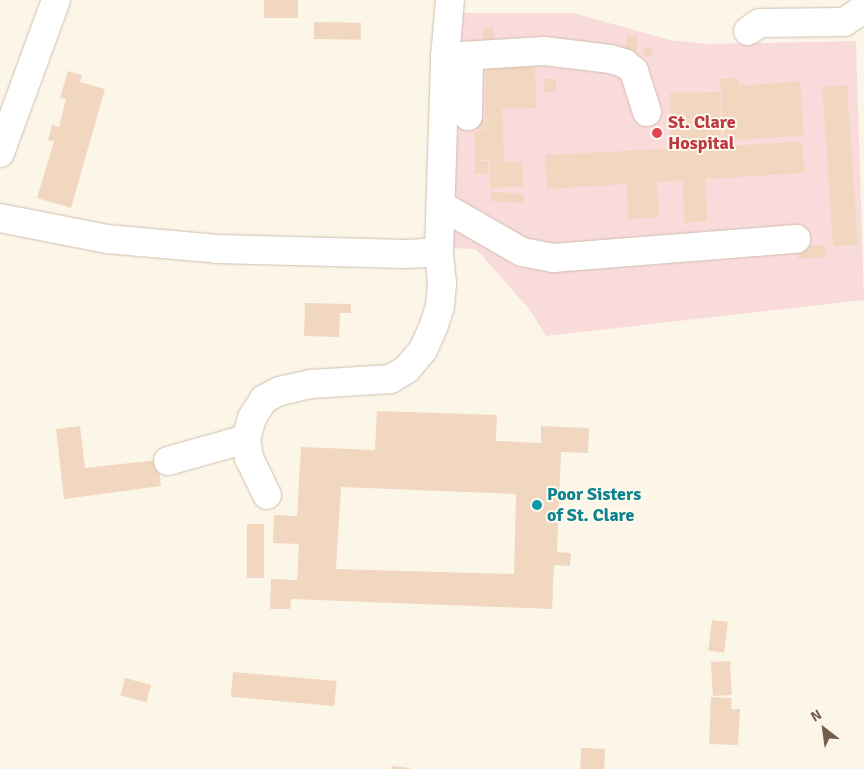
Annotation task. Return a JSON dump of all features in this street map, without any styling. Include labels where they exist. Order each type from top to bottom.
[{"type":"street","points":[[0,154],[56,0]]},
{"type":"street","points":[[450,0],[457,56],[468,116]]},
{"type":"street","points":[[748,31],[760,23],[844,22],[864,9]]},
{"type":"street","points":[[457,56],[544,51],[624,63],[634,71],[647,112]]},
{"type":"street","points":[[268,495],[249,458],[246,438],[252,418],[264,399],[280,391],[310,384],[391,379],[407,369],[423,350],[440,306],[442,206],[457,56]]},
{"type":"street","points":[[442,206],[522,252],[554,258],[796,238]]},
{"type":"street","points":[[0,218],[107,239],[218,249],[406,254],[440,252]]},
{"type":"street","points":[[168,461],[246,438]]},
{"type":"shaded area","name":"St. Clare Hospital","points":[[459,13],[573,13],[670,40],[708,44],[856,41],[864,300],[546,336],[530,310],[476,249],[448,248]]},
{"type":"building","points":[[264,0],[298,0],[298,18],[264,18]]},
{"type":"building","points":[[314,22],[361,23],[361,40],[314,39]]},
{"type":"building","points":[[483,28],[494,28],[494,39],[482,38]]},
{"type":"building","points":[[627,35],[638,36],[637,51],[626,50]]},
{"type":"building","points":[[646,47],[650,47],[653,52],[652,56],[646,57],[643,54],[643,50]]},
{"type":"building","points":[[535,65],[536,108],[502,109],[504,162],[522,162],[523,186],[490,188],[490,159],[475,160],[474,132],[485,131],[486,68]]},
{"type":"building","points":[[68,71],[82,75],[80,82],[105,89],[71,208],[37,198],[54,141],[48,140],[52,125],[59,127],[66,99],[60,98]]},
{"type":"building","points":[[738,78],[739,86],[800,81],[804,135],[724,141],[720,79]]},
{"type":"building","points":[[544,79],[556,79],[556,92],[544,92]]},
{"type":"building","points":[[847,85],[858,245],[833,246],[822,87]]},
{"type":"building","points":[[720,92],[721,140],[671,141],[670,93]]},
{"type":"building","points":[[481,118],[484,119],[484,129],[477,130],[474,129],[473,122],[474,119]]},
{"type":"building","points":[[802,142],[805,173],[705,179],[707,221],[684,223],[683,180],[657,182],[659,217],[628,219],[627,184],[547,189],[545,155]]},
{"type":"building","points":[[475,161],[488,161],[488,174],[475,174]]},
{"type":"building","points":[[491,192],[524,194],[523,203],[491,201]]},
{"type":"building","points":[[825,245],[826,257],[798,259],[797,247]]},
{"type":"building","points":[[305,303],[351,304],[351,313],[340,313],[339,337],[304,336]]},
{"type":"building","name":"Poor Sisters of St. Clare","points":[[377,411],[497,415],[496,441],[541,443],[541,426],[589,428],[588,453],[561,452],[557,552],[571,553],[570,566],[554,565],[552,609],[291,599],[290,609],[270,609],[271,579],[297,580],[299,544],[273,543],[274,515],[297,516],[301,447],[375,450]],"holes":[[[341,487],[516,494],[514,574],[336,569]]]},
{"type":"building","points":[[80,426],[85,468],[158,460],[161,486],[64,499],[56,429]]},
{"type":"building","points":[[247,524],[264,524],[264,578],[247,578]]},
{"type":"building","points":[[712,620],[728,622],[724,653],[708,651]]},
{"type":"building","points":[[730,661],[732,695],[713,696],[711,662]]},
{"type":"building","points":[[233,672],[337,681],[334,706],[231,697]]},
{"type":"building","points":[[125,678],[151,685],[146,702],[120,695]]},
{"type":"building","points":[[711,697],[732,698],[731,709],[740,709],[738,745],[709,744]]},
{"type":"building","points":[[581,748],[605,749],[604,769],[580,769]]},
{"type":"building","points":[[392,766],[410,768],[410,769],[391,769]]},
{"type":"place","name":"St. Clare Hospital","points":[[657,133]]},
{"type":"place","name":"Poor Sisters of St. Clare","points":[[537,505]]}]
